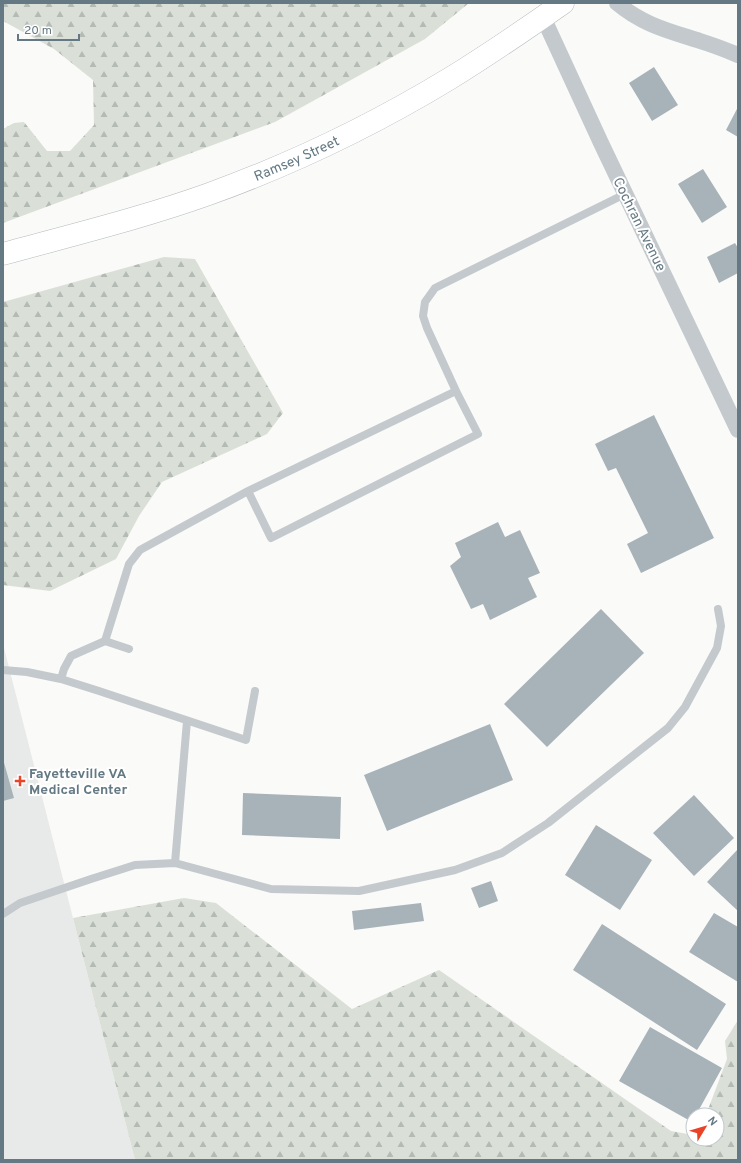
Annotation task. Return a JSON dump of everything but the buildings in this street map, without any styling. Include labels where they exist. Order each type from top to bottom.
[{"type":"main road","name":"Ramsey Street","points":[[3,254],[152,213],[209,194],[272,169],[337,140],[399,108],[449,79],[563,3]]},
{"type":"street","points":[[617,3],[627,12],[647,23],[738,55]]},
{"type":"street","name":"Cochran Avenue","points":[[543,17],[625,194],[738,430]]},
{"type":"lane","points":[[248,491],[272,538],[478,434],[427,328],[423,316],[425,302],[435,288],[625,194]]},
{"type":"lane","points":[[104,641],[129,564],[140,550],[248,491],[456,391]]},
{"type":"lane","points":[[3,914],[20,903],[91,878],[135,865],[175,863],[271,889],[359,891],[455,870],[502,853],[548,823],[668,728],[685,707],[717,648],[721,626],[718,609]]},
{"type":"lane","points":[[61,679],[70,656],[104,641],[130,649]]},
{"type":"lane","points":[[3,670],[27,672],[61,679],[246,740],[255,691]]},
{"type":"lane","points":[[175,863],[187,720]]},
{"type":"shaded area","name":"Fayetteville VA Medical Center","points":[[3,644],[73,918],[135,1160],[3,1160]]},
{"type":"green space","points":[[3,3],[469,3],[425,39],[275,122],[3,223],[3,129],[14,123],[24,122],[47,151],[70,151],[94,125],[93,80],[54,49],[3,21]]},
{"type":"green space","points":[[164,257],[195,259],[283,413],[267,434],[162,482],[139,516],[116,559],[50,591],[3,585],[3,302]]},
{"type":"green space","points":[[184,898],[216,903],[352,1009],[439,970],[671,1131],[685,1134],[685,1147],[725,1147],[725,1107],[709,1107],[727,1059],[725,1041],[738,1020],[738,1160],[135,1160],[73,918]]},
{"type":"place","name":"Fayetteville VA Medical Center","points":[[20,781]]}]
